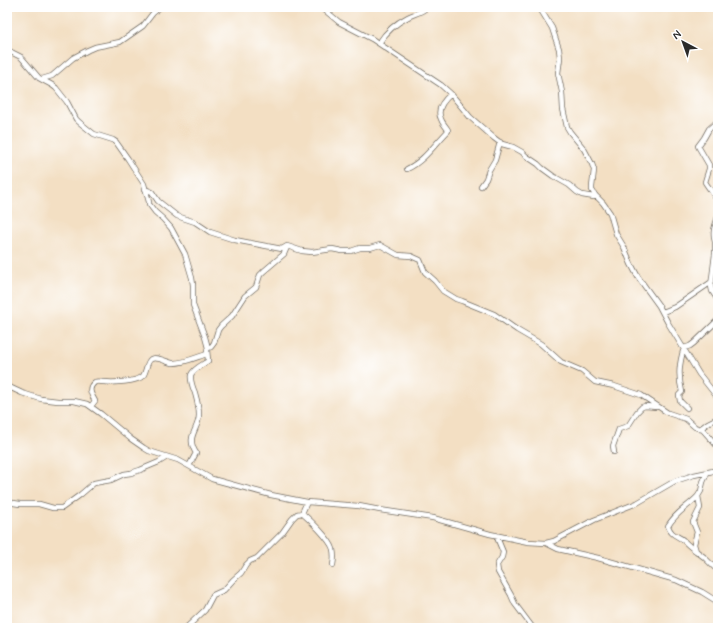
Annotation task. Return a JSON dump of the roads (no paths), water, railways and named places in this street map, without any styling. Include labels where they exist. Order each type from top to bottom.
[{"type":"street","points":[[42,79],[52,76],[73,58],[88,50],[95,47],[120,42],[143,26],[153,13],[160,7]]},
{"type":"street","points":[[321,7],[339,22],[379,43],[441,85],[452,94],[470,117],[494,138],[522,152],[552,176],[569,185],[582,195],[594,197],[594,195]]},
{"type":"street","points":[[379,43],[397,23],[428,7]]},
{"type":"street","points":[[539,7],[552,28],[559,49],[560,58],[558,73],[562,92],[564,120],[570,132],[584,150],[592,164],[594,170],[592,190],[594,195],[607,208],[613,220],[616,234],[624,247],[638,277],[663,312],[699,374],[718,398]]},
{"type":"street","points":[[7,50],[21,57],[42,79],[52,84],[67,102],[79,122],[94,134],[116,142],[146,189],[149,204],[171,228],[186,254],[192,278],[193,305],[208,348],[208,362],[192,372],[191,376],[199,415],[198,422],[192,436],[193,448],[196,453],[189,466]]},
{"type":"street","points":[[407,169],[436,146],[448,131],[439,115],[442,103],[452,94]]},
{"type":"street","points":[[718,121],[708,129],[698,146],[709,169],[705,182],[718,201]]},
{"type":"street","points":[[481,186],[495,160],[500,142]]},
{"type":"street","points":[[146,189],[152,192],[158,201],[177,216],[195,222],[210,232],[235,240],[282,249],[287,246],[302,251],[312,252],[332,249],[351,251],[380,245],[398,255],[414,257],[420,260],[424,272],[444,292],[456,300],[494,314],[541,344],[561,362],[582,370],[595,382],[630,390],[674,415],[686,419],[692,426],[706,432],[718,447]]},
{"type":"street","points":[[718,217],[714,230],[716,263],[712,281],[712,291],[718,300]]},
{"type":"street","points":[[715,242],[718,236]]},
{"type":"street","points":[[208,348],[214,343],[216,334],[221,326],[232,316],[245,296],[256,287],[260,276],[264,271],[284,254],[287,246]]},
{"type":"street","points":[[663,312],[675,307],[712,281]]},
{"type":"street","points":[[687,408],[680,401],[679,395],[682,392],[679,374],[681,355],[684,348],[694,343],[718,320]]},
{"type":"street","points":[[91,406],[95,401],[90,388],[95,382],[118,382],[137,379],[143,376],[151,359],[177,363],[208,354]]},
{"type":"street","points":[[7,386],[41,399],[74,401],[91,406],[139,445],[149,451],[178,460],[212,479],[271,495],[307,502],[359,506],[433,518],[528,542],[546,543],[557,540],[594,520],[632,505],[675,481],[718,470]]},
{"type":"street","points":[[614,452],[613,446],[619,429],[628,426],[639,409],[645,406],[659,407]]},
{"type":"street","points":[[700,429],[718,418]]},
{"type":"street","points":[[7,502],[39,504],[53,508],[62,508],[94,483],[111,480],[124,474],[140,470],[167,457]]},
{"type":"street","points":[[707,473],[698,496],[679,512],[668,526],[676,536],[681,538],[691,548],[718,569]]},
{"type":"street","points":[[696,551],[694,544],[697,532],[693,522],[700,508],[698,496]]},
{"type":"street","points":[[302,513],[307,502]]},
{"type":"street","points":[[302,513],[313,523],[330,543],[333,549],[333,565]]},
{"type":"street","points":[[186,628],[205,610],[213,595],[224,590],[242,573],[250,561],[257,558],[282,533],[292,518],[297,514],[302,513]]},
{"type":"street","points":[[496,535],[503,552],[497,566],[498,572],[516,604],[533,628]]},
{"type":"street","points":[[546,543],[558,549],[598,558],[676,580],[702,592],[718,602]]}]
